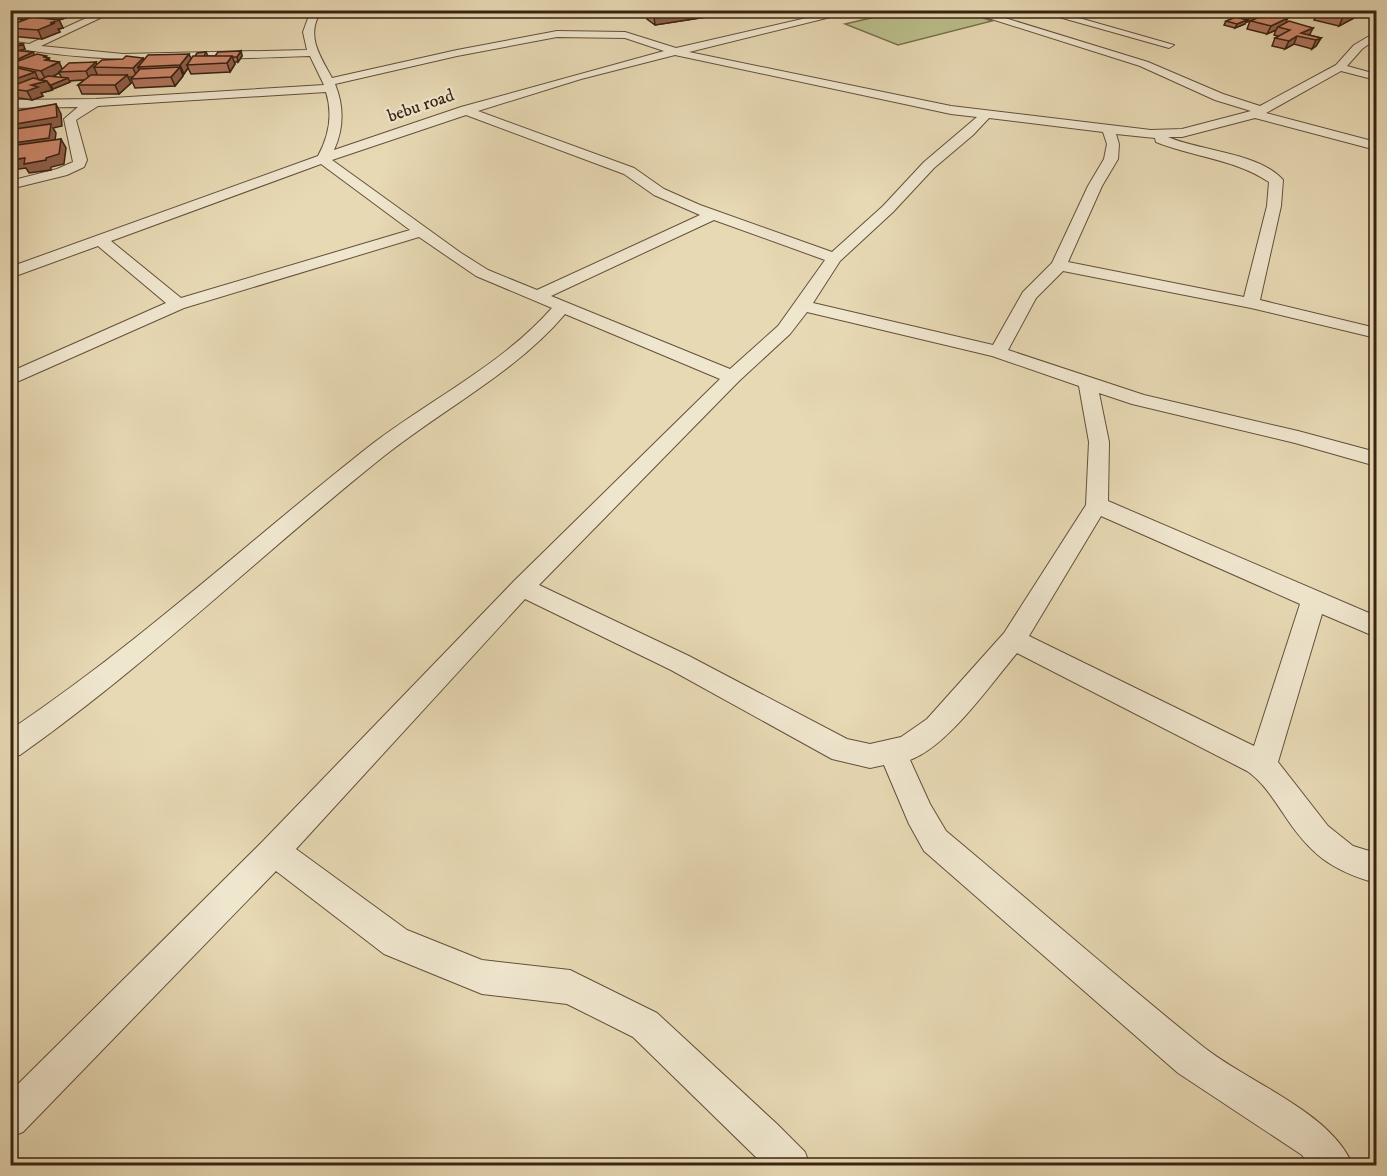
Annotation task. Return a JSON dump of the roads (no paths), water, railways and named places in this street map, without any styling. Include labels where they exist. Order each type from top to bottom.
[{"type":"street","points":[[29,48],[113,10]]},
{"type":"street","name":"bebu road","points":[[10,273],[99,239],[465,110],[579,76],[855,10]]},
{"type":"street","points":[[967,10],[1164,71],[1257,112],[1377,146]]},
{"type":"street","points":[[1038,10],[1169,45]]},
{"type":"street","points":[[478,14],[314,12],[307,31],[312,52],[330,85],[336,128],[334,142],[323,159],[482,273],[732,377]]},
{"type":"street","points":[[800,13],[822,19]]},
{"type":"street","points":[[10,104],[96,103],[330,85],[457,53],[566,33],[634,36],[654,46],[676,52],[876,96],[985,115],[1150,134],[1182,133],[1257,112],[1340,67],[1358,47],[1377,35]]},
{"type":"street","points":[[10,44],[73,53],[142,56],[312,52]]},
{"type":"street","points":[[1340,67],[1377,77]]},
{"type":"street","points":[[10,185],[62,172],[79,164],[70,119],[96,103]]},
{"type":"street","points":[[465,110],[629,171],[659,192],[712,215],[834,258]]},
{"type":"street","points":[[10,1119],[273,851],[522,586],[732,377],[784,330],[803,306],[834,258],[888,209],[929,165],[985,115]]},
{"type":"street","points":[[998,352],[1029,296],[1059,265],[1095,186],[1111,159],[1113,144],[1109,130]]},
{"type":"street","points":[[1150,134],[1166,141],[1242,163],[1276,180],[1274,206],[1251,303]]},
{"type":"street","points":[[537,296],[712,215]]},
{"type":"street","points":[[10,379],[178,304],[422,231]]},
{"type":"street","points":[[99,239],[178,304]]},
{"type":"street","points":[[1059,265],[1251,303],[1377,333]]},
{"type":"street","points":[[803,306],[998,352],[1088,384],[1169,408],[1298,437],[1377,459]]},
{"type":"street","points":[[10,746],[39,727],[160,633],[375,453],[525,345],[562,307]]},
{"type":"street","points":[[522,586],[680,663],[842,750],[870,756],[908,748],[937,727],[1013,640],[1097,505],[1099,442],[1088,384]]},
{"type":"street","points":[[1097,505],[1377,627]]},
{"type":"street","points":[[1262,766],[1314,600]]},
{"type":"street","points":[[1013,640],[1239,752],[1262,766],[1288,796],[1305,824],[1319,839],[1342,856],[1377,868]]},
{"type":"street","points":[[892,752],[919,814],[935,841],[1191,1060],[1315,1142],[1334,1166]]},
{"type":"street","points":[[273,851],[396,942],[482,977],[570,987],[645,1025],[765,1137],[791,1166]]}]
